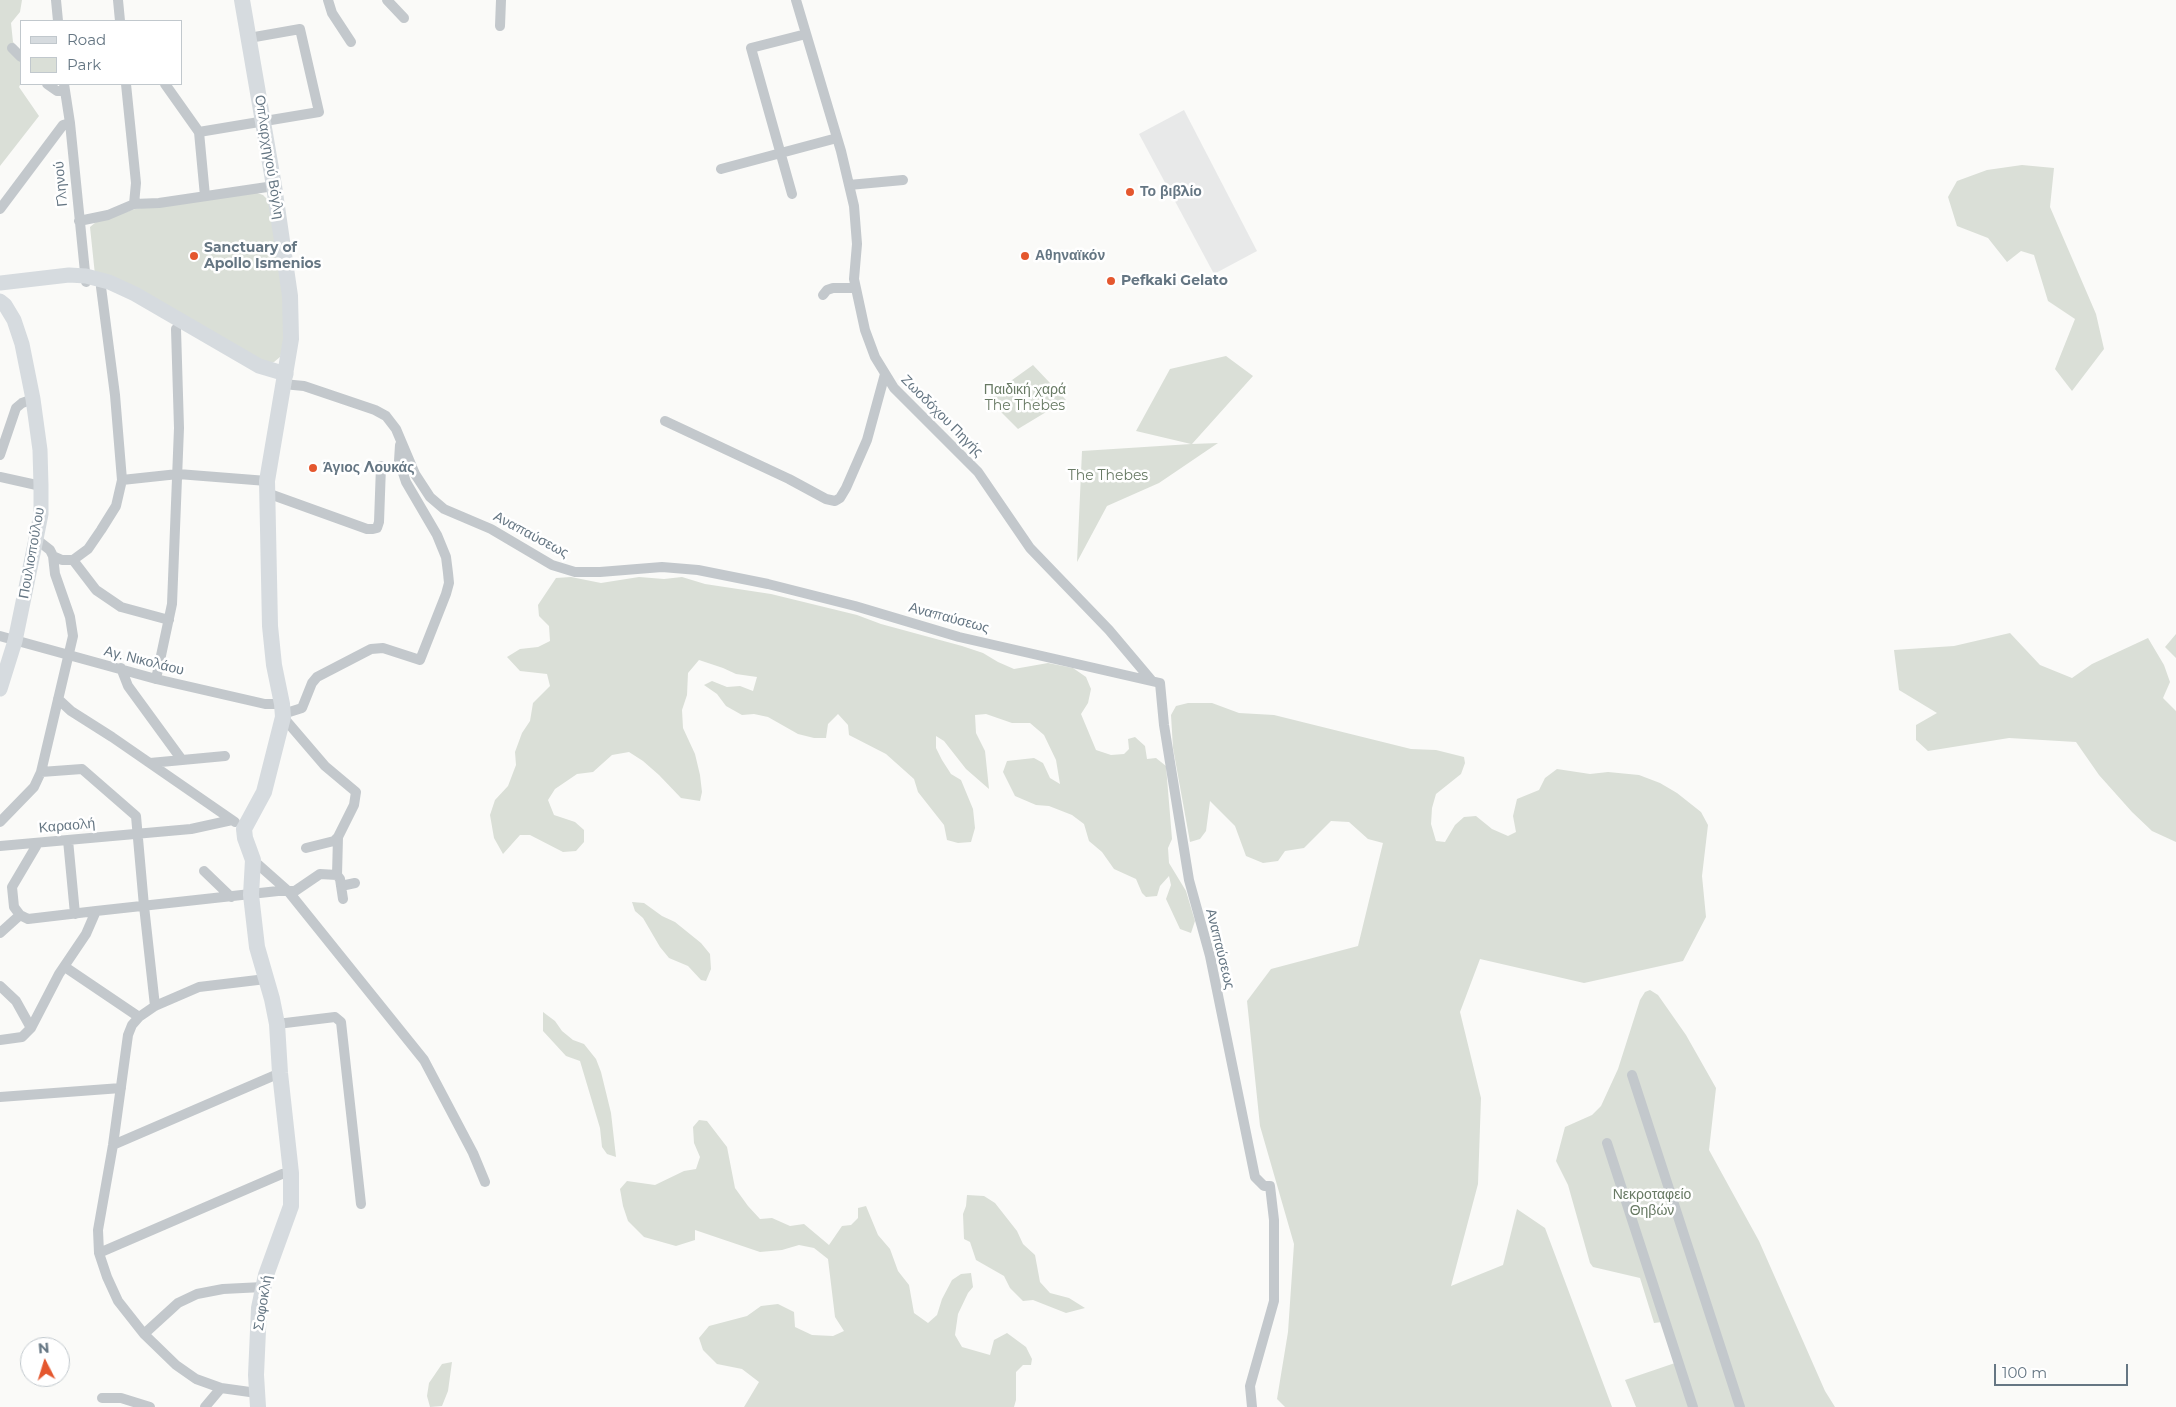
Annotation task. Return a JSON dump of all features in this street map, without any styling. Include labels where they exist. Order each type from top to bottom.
[{"type":"main road","name":"Οπλαρχηγού Βόγλη","points":[[242,0],[274,186],[290,296],[291,339],[267,487],[270,626],[274,665],[283,711]]},
{"type":"main road","points":[[253,860],[238,824],[264,792],[283,711]]},
{"type":"main road","name":"Σοφοκλή","points":[[253,860],[250,895],[256,948],[277,1024],[280,1073],[291,1173],[290,1206],[262,1287],[259,1308],[257,1400]]},
{"type":"street","points":[[56,0],[58,20]]},
{"type":"street","points":[[118,0],[120,20]]},
{"type":"street","points":[[328,0],[332,13],[351,42]]},
{"type":"street","points":[[387,0],[404,18]]},
{"type":"street","points":[[500,26],[501,0]]},
{"type":"street","points":[[797,2],[808,0]]},
{"type":"street","name":"Ζωοδόχου Πηγής","points":[[797,2],[849,185],[857,227],[855,288],[865,330],[885,374],[894,388],[978,472],[1030,548],[1109,630],[1152,681]]},
{"type":"street","points":[[199,132],[319,112],[300,29],[249,38]]},
{"type":"street","points":[[792,194],[751,48],[806,34]]},
{"type":"street","points":[[12,48],[20,56]]},
{"type":"street","points":[[48,85],[57,91],[64,88]]},
{"type":"street","points":[[126,85],[136,183],[134,204]]},
{"type":"street","points":[[166,85],[199,132],[205,196]]},
{"type":"street","name":"Γληνού","points":[[64,88],[70,123],[79,221],[115,396],[122,480],[116,506],[102,530],[88,550],[73,560]]},
{"type":"street","points":[[1,208],[63,125],[70,123]]},
{"type":"street","points":[[721,169],[836,138]]},
{"type":"street","points":[[849,185],[903,180]]},
{"type":"street","points":[[79,221],[108,215],[134,204],[159,203],[274,186]]},
{"type":"street","points":[[0,283],[69,275],[91,282],[172,323],[264,379],[284,378]]},
{"type":"street","points":[[0,294],[59,283],[91,282]]},
{"type":"street","points":[[823,295],[827,290],[833,288],[855,288]]},
{"type":"street","name":"Πουλιοπούλου","points":[[0,301],[5,305],[17,328],[22,344],[33,399],[40,450],[41,486],[41,514],[36,539],[15,641],[0,689]]},
{"type":"street","points":[[156,679],[172,604],[178,474],[179,428],[172,323]]},
{"type":"street","points":[[665,421],[789,479],[826,499],[835,501],[840,498],[846,488],[867,440],[885,374]]},
{"type":"street","name":"Αναπαύσεως","points":[[284,378],[375,410],[386,416],[396,429],[415,474],[430,497],[444,509],[491,529],[552,565],[574,572],[662,567],[698,570],[768,584],[855,606],[959,637],[1160,683],[1164,725],[1189,880],[1210,956],[1255,1177],[1264,1186],[1270,1186],[1274,1220],[1274,1301],[1250,1386],[1252,1407]]},
{"type":"street","points":[[0,455],[16,408],[22,403],[33,399]]},
{"type":"street","points":[[306,848],[334,841],[338,837],[354,805],[356,792],[325,766],[283,711],[302,708],[312,683],[317,678],[371,649],[383,648],[420,660],[449,583],[446,557],[438,535],[406,482],[400,461],[400,442]]},
{"type":"street","points":[[122,480],[178,474],[267,487],[367,529],[373,529],[377,528],[379,522],[381,466]]},
{"type":"street","points":[[0,477],[41,486]]},
{"type":"street","points":[[0,822],[34,787],[41,772],[73,636],[73,628],[55,574],[53,556],[50,550],[36,539]]},
{"type":"street","points":[[53,556],[62,560],[73,560],[96,590],[121,607],[169,620]]},
{"type":"street","name":"Αγ. Νικολάου","points":[[0,636],[156,679],[265,704],[283,711]]},
{"type":"street","points":[[1116,673],[1125,666],[1130,657]]},
{"type":"street","points":[[121,668],[128,686],[182,760]]},
{"type":"street","points":[[58,699],[71,711],[238,824]]},
{"type":"street","points":[[150,763],[225,756]]},
{"type":"street","points":[[41,772],[82,769],[88,772],[136,816],[155,1006]]},
{"type":"street","name":"Καραολή","points":[[0,846],[238,824]]},
{"type":"street","points":[[338,837],[337,875],[341,886],[342,899]]},
{"type":"street","points":[[68,840],[75,914]]},
{"type":"street","points":[[38,843],[12,887],[14,907],[20,915],[28,918],[278,891],[288,892],[295,891],[320,874],[337,875]]},
{"type":"street","points":[[253,860],[288,892],[424,1060],[473,1153],[485,1182]]},
{"type":"street","points":[[204,871],[231,897]]},
{"type":"street","points":[[341,886],[355,883]]},
{"type":"street","points":[[0,1040],[22,1037],[31,1028],[59,974],[86,934],[96,912]]},
{"type":"street","points":[[0,933],[20,915]]},
{"type":"street","points":[[65,967],[139,1017]]},
{"type":"street","points":[[257,1400],[196,1379],[183,1370],[144,1334],[118,1301],[107,1277],[99,1253],[98,1230],[113,1145],[128,1035],[132,1025],[139,1017],[155,1006],[199,987],[266,979]]},
{"type":"street","points":[[0,986],[16,1001],[31,1028]]},
{"type":"street","points":[[277,1024],[335,1017],[341,1022],[361,1204]]},
{"type":"street","points":[[113,1145],[280,1073]]},
{"type":"street","points":[[1632,1075],[1740,1407]]},
{"type":"street","points":[[0,1097],[121,1088]]},
{"type":"street","points":[[1607,1143],[1693,1407]]},
{"type":"street","points":[[99,1253],[282,1174],[291,1173]]},
{"type":"street","points":[[144,1334],[178,1303],[197,1294],[223,1289],[262,1287]]},
{"type":"street","points":[[206,1407],[221,1388]]},
{"type":"street","points":[[102,1398],[121,1398],[150,1407]]},
{"type":"shaded area","points":[[1184,110],[1257,251],[1214,274],[1139,134]]},
{"type":"green space","points":[[0,0],[22,0],[20,12],[11,23],[13,42],[20,50],[19,87],[39,116],[0,166]]},
{"type":"green space","points":[[2022,165],[2054,168],[2050,207],[2096,314],[2104,349],[2072,391],[2055,369],[2075,319],[2048,301],[2034,255],[2021,251],[2007,262],[1988,238],[1957,226],[1948,197],[1957,181],[1987,170]]},
{"type":"green space","points":[[254,192],[263,195],[269,201],[286,310],[285,343],[280,357],[274,362],[267,364],[95,275],[90,227],[96,222],[135,209]]},
{"type":"green space","name":"The Thebes","points":[[1226,356],[1253,376],[1192,444],[1218,443],[1159,483],[1107,506],[1077,562],[1082,451],[1191,444],[1136,431],[1170,369]]},
{"type":"green space","name":"Παιδική χαρά The Thebes","points":[[1033,365],[1066,400],[1018,429],[987,398]]},
{"type":"green space","points":[[571,577],[601,583],[639,577],[664,579],[682,577],[705,584],[771,594],[857,615],[881,624],[983,653],[1014,669],[1048,663],[1073,668],[1086,677],[1091,689],[1088,703],[1081,714],[1096,750],[1111,755],[1124,754],[1129,749],[1128,739],[1135,737],[1145,746],[1147,759],[1156,758],[1166,766],[1172,839],[1168,848],[1169,863],[1186,891],[1195,921],[1191,933],[1180,929],[1166,899],[1171,885],[1169,876],[1160,886],[1157,896],[1146,897],[1142,893],[1136,879],[1114,869],[1102,852],[1089,841],[1084,824],[1072,815],[1049,806],[1036,805],[1015,796],[1003,772],[1007,761],[1034,758],[1043,763],[1050,778],[1060,784],[1056,760],[1044,735],[1030,723],[1012,723],[986,714],[975,715],[976,733],[985,751],[989,789],[966,769],[944,741],[936,736],[936,748],[942,760],[951,774],[961,780],[973,809],[975,828],[971,842],[958,843],[947,840],[944,825],[918,792],[914,779],[886,754],[849,735],[848,725],[838,714],[828,724],[826,738],[814,738],[798,734],[768,717],[754,714],[742,715],[726,706],[717,694],[704,685],[712,681],[727,687],[740,686],[753,691],[757,677],[736,674],[699,660],[688,673],[687,695],[682,710],[683,728],[695,754],[700,775],[702,792],[700,801],[681,798],[659,775],[629,752],[612,755],[593,772],[577,774],[555,789],[548,800],[554,815],[575,822],[584,830],[584,842],[576,851],[563,852],[530,835],[520,835],[503,854],[494,838],[490,815],[495,800],[508,786],[516,765],[515,752],[522,733],[530,721],[533,703],[550,686],[547,674],[520,671],[507,657],[520,649],[538,647],[550,641],[549,626],[539,616],[538,605],[556,578]]},
{"type":"green space","points":[[2010,633],[2040,665],[2072,678],[2092,664],[2148,638],[2164,665],[2170,682],[2163,698],[2176,711],[2176,842],[2152,831],[2132,812],[2099,775],[2076,742],[2009,738],[1928,751],[1916,740],[1916,725],[1937,713],[1899,690],[1894,650],[1954,646]]},
{"type":"green space","points":[[2176,634],[2176,658],[2165,647]]},
{"type":"green space","points":[[1188,703],[1212,703],[1239,713],[1274,715],[1411,749],[1436,750],[1464,757],[1465,763],[1461,774],[1436,794],[1432,808],[1431,824],[1436,841],[1445,842],[1455,825],[1464,817],[1476,816],[1492,829],[1508,836],[1516,832],[1513,816],[1517,799],[1539,790],[1545,778],[1557,769],[1590,774],[1608,772],[1639,775],[1660,783],[1677,793],[1701,812],[1708,825],[1702,876],[1706,917],[1683,961],[1584,983],[1480,959],[1460,1012],[1481,1098],[1478,1184],[1451,1286],[1503,1265],[1517,1209],[1545,1228],[1612,1407],[1285,1407],[1277,1399],[1288,1332],[1294,1244],[1260,1126],[1247,1001],[1271,969],[1358,946],[1383,843],[1368,839],[1349,822],[1331,821],[1304,848],[1285,851],[1278,861],[1263,863],[1246,856],[1235,826],[1210,801],[1206,831],[1200,839],[1190,842],[1173,748],[1171,715],[1176,706]]},
{"type":"green space","points":[[632,902],[644,903],[662,916],[675,922],[701,943],[710,954],[711,969],[706,981],[701,980],[688,966],[669,958],[660,947],[643,918],[635,911]]},
{"type":"green space","name":"Νεκροταφείο Θηβών","points":[[1650,990],[1658,995],[1686,1035],[1716,1088],[1709,1150],[1759,1241],[1825,1391],[1835,1407],[1636,1407],[1625,1380],[1675,1363],[1662,1322],[1654,1323],[1640,1278],[1593,1267],[1590,1263],[1568,1185],[1556,1161],[1565,1127],[1592,1115],[1601,1106],[1618,1069],[1640,1000],[1645,992]]},
{"type":"green space","points":[[543,1012],[555,1021],[562,1031],[573,1040],[584,1044],[596,1059],[611,1113],[616,1157],[607,1154],[602,1147],[600,1128],[580,1061],[566,1056],[543,1031]]},
{"type":"green space","points":[[699,1120],[707,1121],[727,1147],[735,1188],[760,1219],[772,1218],[790,1226],[804,1224],[829,1245],[842,1226],[851,1225],[858,1218],[858,1208],[866,1206],[878,1235],[890,1249],[898,1271],[909,1285],[914,1313],[928,1323],[937,1315],[942,1299],[952,1280],[961,1274],[971,1273],[973,1287],[958,1314],[955,1335],[962,1347],[990,1355],[994,1340],[1007,1333],[1026,1347],[1032,1359],[1031,1365],[1023,1365],[1016,1372],[1016,1400],[1014,1407],[744,1407],[759,1382],[742,1369],[717,1364],[703,1350],[699,1338],[709,1326],[747,1316],[761,1306],[778,1304],[794,1312],[795,1327],[812,1335],[833,1336],[844,1331],[835,1317],[828,1259],[814,1248],[799,1245],[782,1250],[760,1252],[695,1230],[695,1240],[676,1246],[644,1237],[628,1221],[620,1189],[627,1181],[655,1185],[684,1171],[696,1169],[700,1157],[694,1143],[693,1127]]},
{"type":"green space","points":[[967,1195],[984,1196],[995,1203],[1017,1231],[1023,1244],[1035,1255],[1040,1282],[1050,1293],[1069,1298],[1085,1308],[1066,1313],[1033,1300],[1023,1301],[1010,1288],[1004,1276],[976,1260],[970,1242],[964,1239],[963,1214]]},
{"type":"green space","points":[[452,1362],[448,1391],[442,1406],[430,1407],[427,1396],[429,1383],[442,1364]]},
{"type":"place","name":"Το βιβλίο","points":[[1130,192]]},
{"type":"place","name":"Sanctuary of Apollo Ismenios","points":[[194,256]]},
{"type":"place","name":"Αθηναϊκόν","points":[[1025,256]]},
{"type":"place","name":"Pefkaki Gelato","points":[[1111,281]]},
{"type":"place","name":"Άγιος Λουκάς","points":[[313,468]]}]
